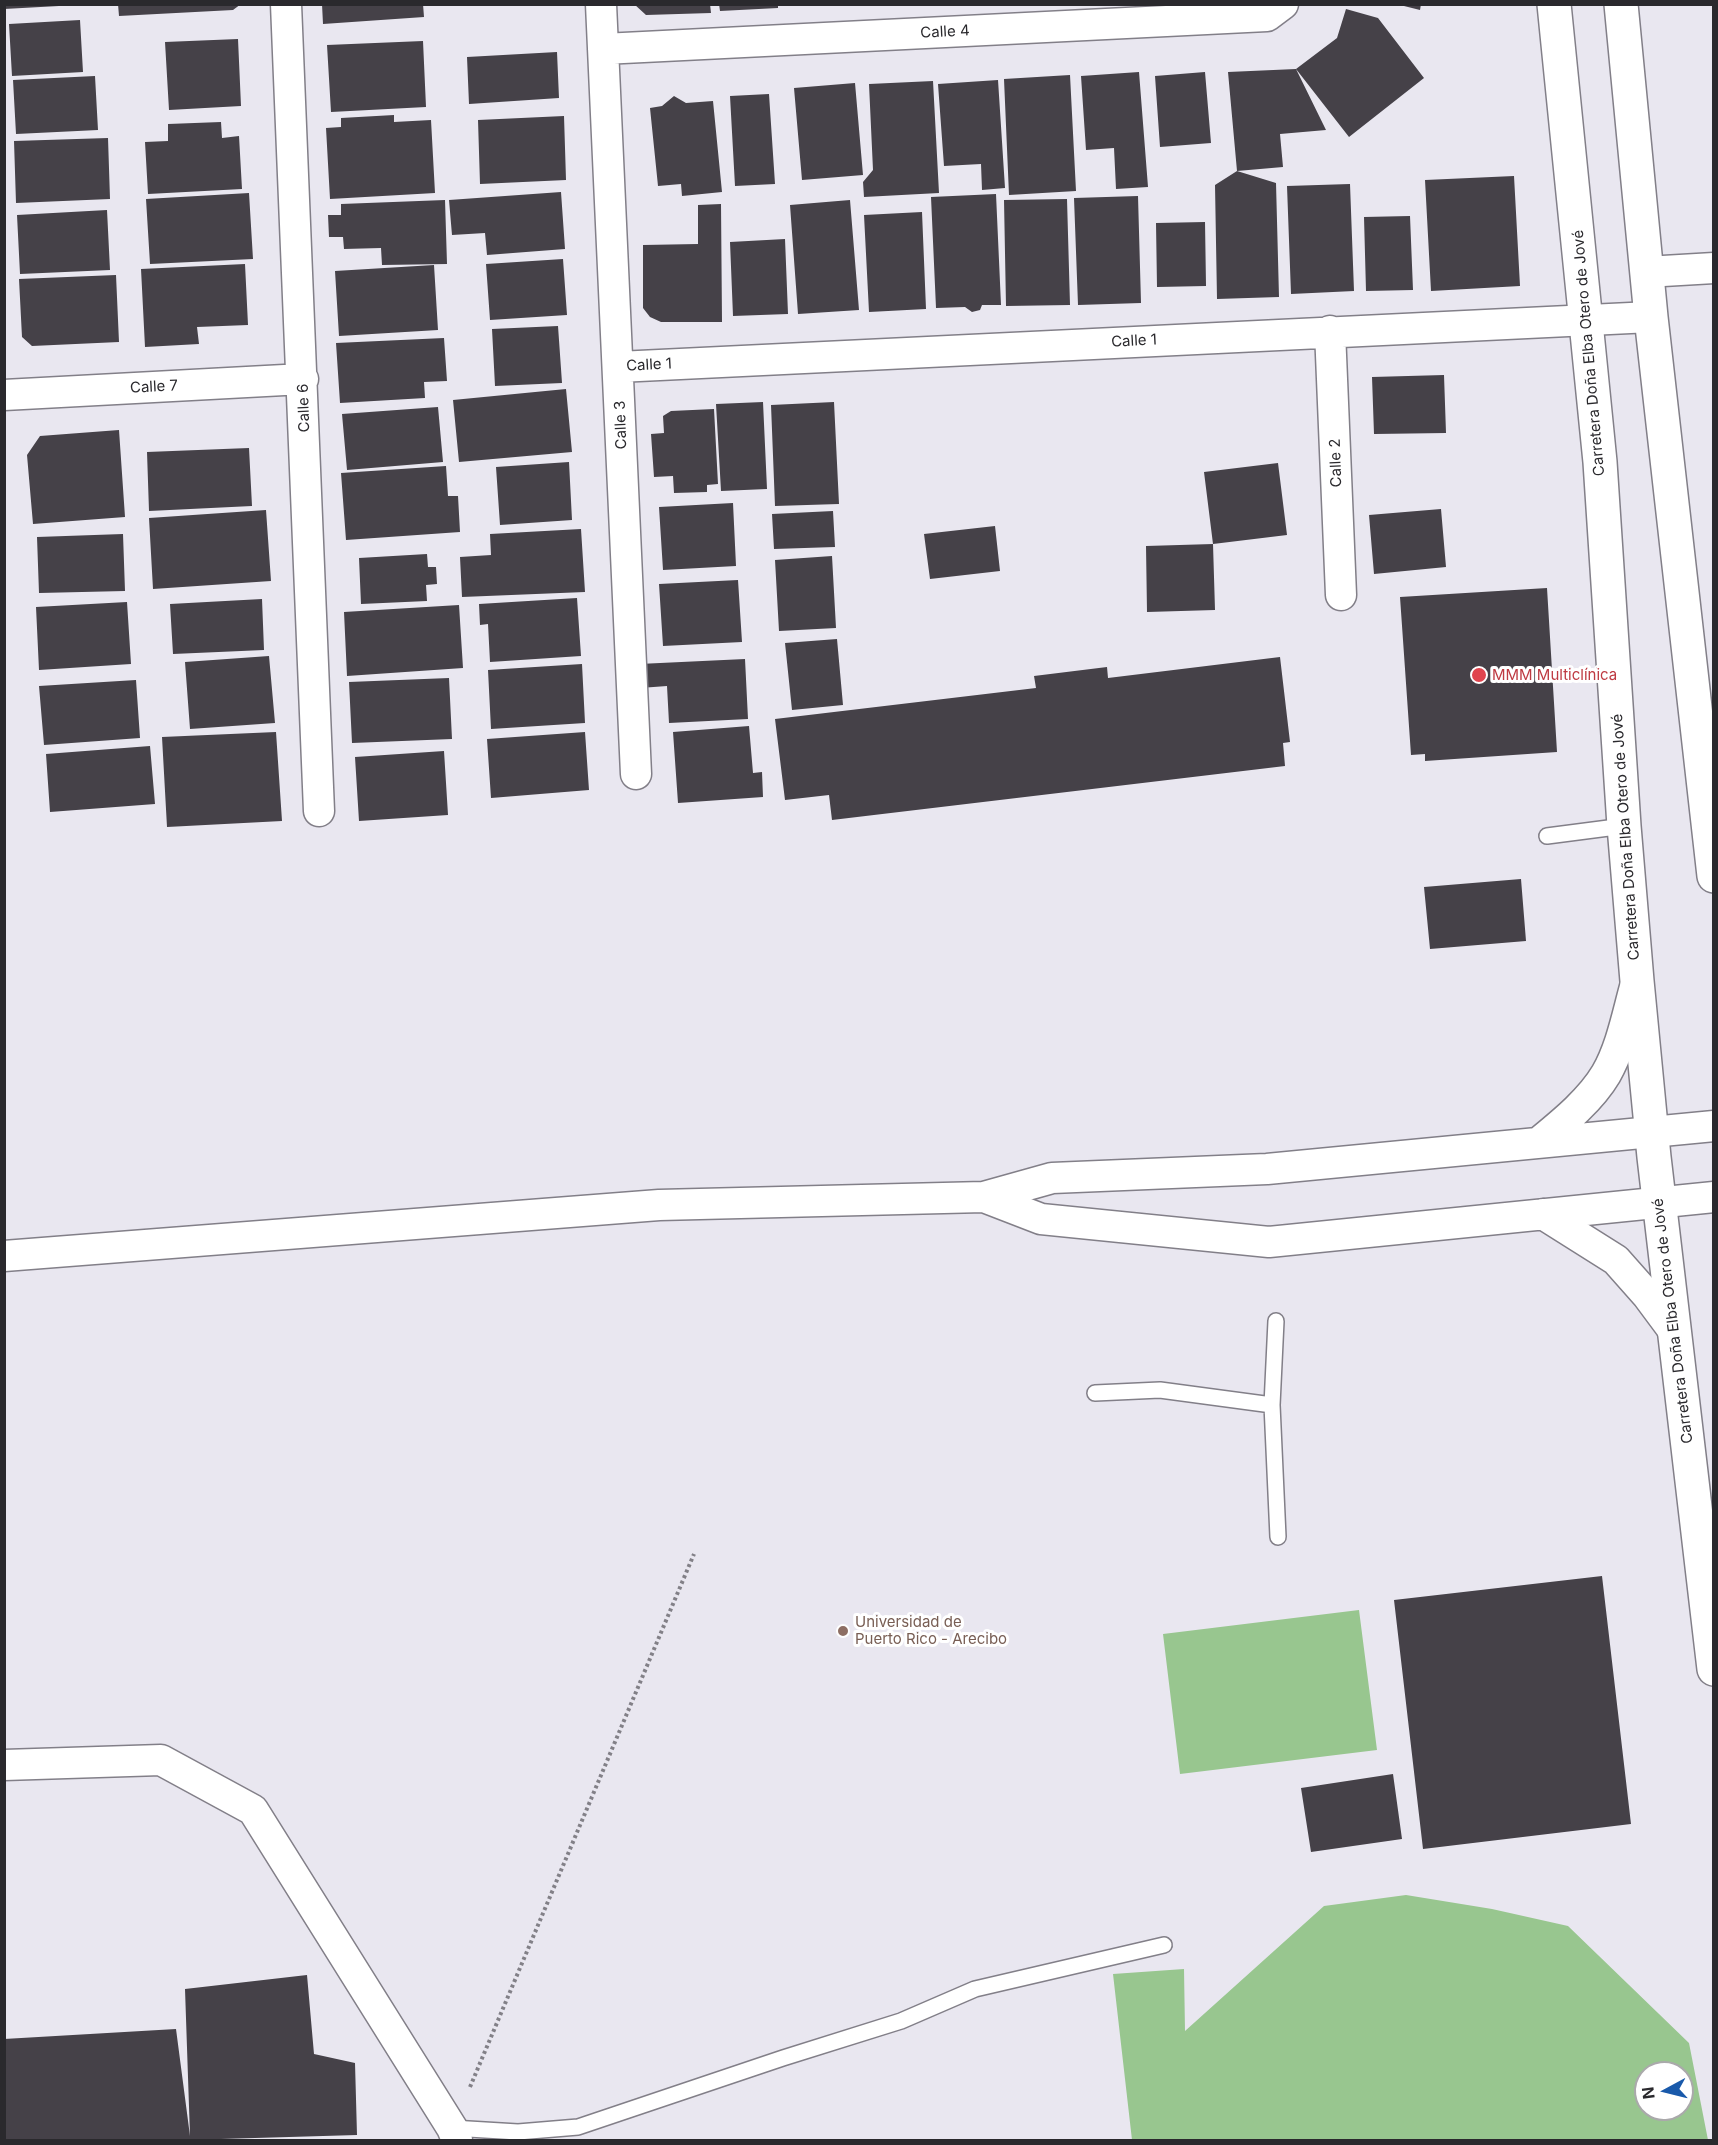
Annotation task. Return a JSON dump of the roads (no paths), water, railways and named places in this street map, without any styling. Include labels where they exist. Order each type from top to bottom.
[{"type":"street","name":"Calle 6","points":[[286,4],[319,811]]},
{"type":"street","name":"Calle 3","points":[[601,4],[636,774]]},
{"type":"street","name":"Calle 4","points":[[603,49],[1267,16],[1283,4]]},
{"type":"street","name":"Carretera Doña Elba Otero de Jové","points":[[1554,4],[1600,462],[1624,826],[1637,981],[1673,1330],[1713,1669]]},
{"type":"street","points":[[1621,4],[1650,317],[1713,876]]},
{"type":"street","points":[[1646,272],[1713,268]]},
{"type":"street","name":"Calle 1","points":[[618,367],[1650,317]]},
{"type":"street","name":"Calle 2","points":[[1330,332],[1341,595]]},
{"type":"street","name":"Calle 7","points":[[4,395],[303,379]]},
{"type":"street","points":[[1538,1143],[1573,1114],[1605,1076],[1618,1048],[1637,981]]},
{"type":"street","points":[[4,1256],[659,1204],[984,1197],[1052,1178],[1267,1169],[1713,1126]]},
{"type":"street","points":[[984,1197],[1041,1219],[1269,1242],[1713,1197]]},
{"type":"street","points":[[1543,1214],[1616,1260],[1647,1295],[1673,1330]]},
{"type":"street","points":[[4,1765],[161,1760],[252,1810],[455,2134]]},
{"type":"lane","points":[[1547,836],[1624,826]]},
{"type":"lane","points":[[1276,1321],[1272,1405],[1278,1537]]},
{"type":"lane","points":[[1095,1393],[1160,1390],[1272,1405]]},
{"type":"lane","points":[[455,2134],[578,2127],[900,2021],[975,1989],[1164,1945]]},
{"type":"place","name":"MMM Multiclínica","points":[[1479,675]]},
{"type":"place","name":"Universidad de Puerto Rico - Arecibo","points":[[843,1631]]}]
